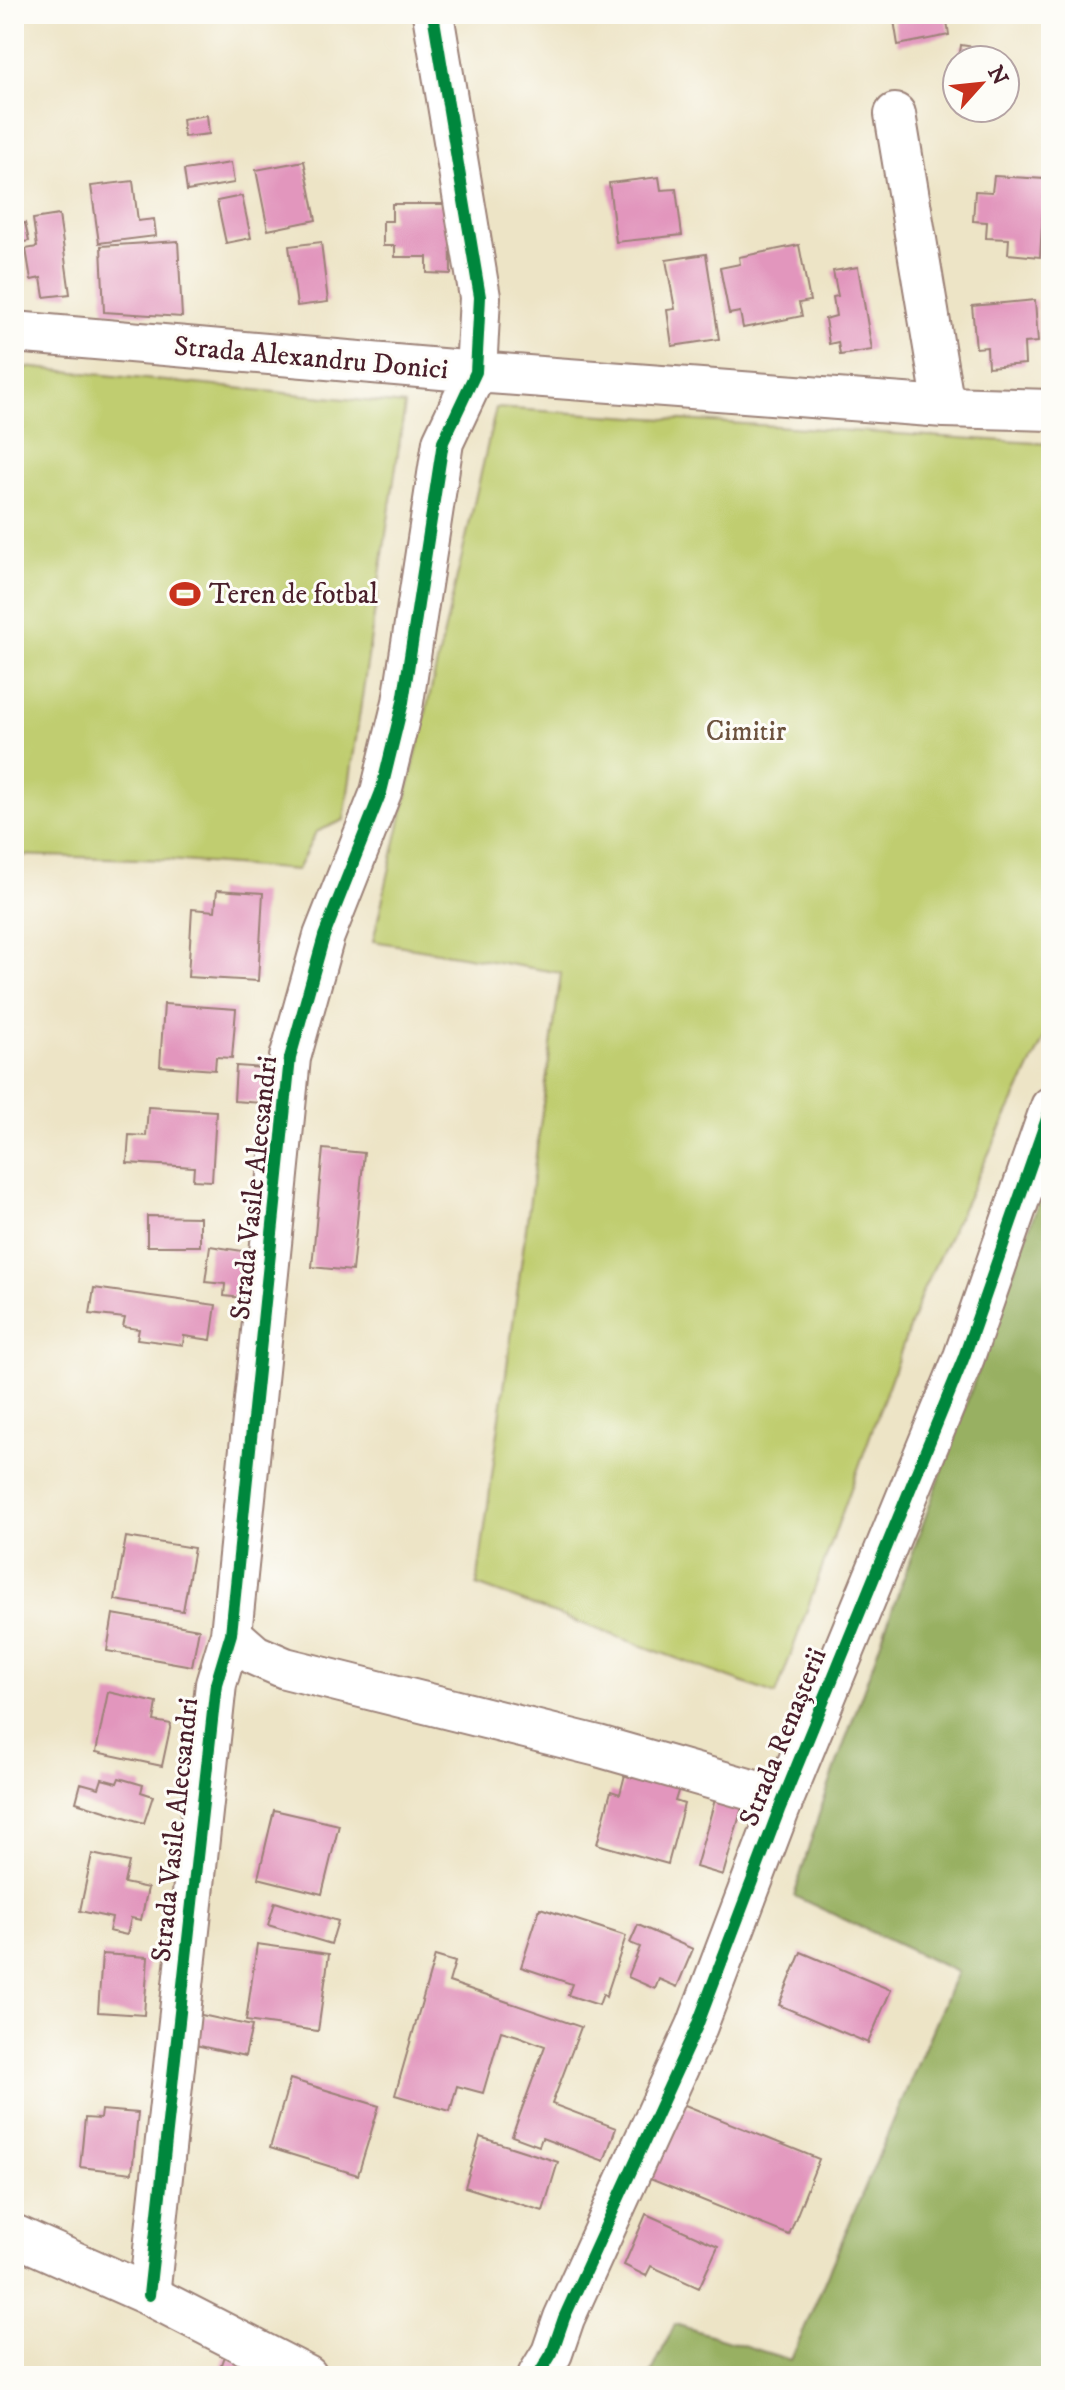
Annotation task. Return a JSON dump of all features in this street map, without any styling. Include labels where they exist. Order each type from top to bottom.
[{"type":"street","name":"Strada Vasile Alecsandri","points":[[149,2295],[216,1684],[231,1634],[290,1058],[324,936],[381,792],[403,702],[443,442],[476,372],[480,297],[433,14]]},
{"type":"street","points":[[895,114],[944,407]]},
{"type":"street","name":"Strada Alexandru Donici","points":[[14,332],[476,372],[944,407],[1051,410]]},
{"type":"street","name":"Strada Renașterii","points":[[538,2376],[552,2353],[564,2318],[697,2026],[783,1799],[964,1357],[1051,1107]]},
{"type":"street","points":[[231,1634],[255,1655],[285,1668],[598,1746],[783,1799]]},
{"type":"street","points":[[14,2235],[149,2295],[307,2376]]},
{"type":"green space","points":[[14,366],[405,405],[344,820],[316,832],[297,870],[168,860],[14,855]]},
{"type":"green space","name":"Cimitir","points":[[496,408],[1051,444],[1051,1024],[923,1290],[776,1695],[477,1585],[561,973],[373,941]]},
{"type":"green space","points":[[1051,1167],[1051,2376],[650,2376],[675,2324],[791,2360],[957,1972],[794,1896],[820,1811]]},
{"type":"building","points":[[893,14],[946,14],[949,35],[898,45]]},
{"type":"building","points":[[207,115],[209,134],[184,137],[182,119]]},
{"type":"building","points":[[304,161],[316,220],[268,230],[256,170]]},
{"type":"building","points":[[231,163],[234,183],[187,191],[184,170]]},
{"type":"building","points":[[994,176],[1045,179],[1040,257],[1008,254],[1009,239],[986,238],[987,222],[973,221],[975,191],[992,192]]},
{"type":"building","points":[[659,177],[661,190],[676,189],[682,235],[616,242],[609,183]]},
{"type":"building","points":[[133,181],[138,221],[154,219],[156,236],[99,243],[91,186]]},
{"type":"building","points":[[242,196],[251,238],[226,243],[217,201]]},
{"type":"building","points":[[392,204],[450,204],[451,274],[427,273],[427,257],[395,257],[395,246],[383,246],[383,221],[392,221]]},
{"type":"building","points":[[59,215],[70,294],[44,297],[41,278],[31,280],[26,249],[37,247],[33,219]]},
{"type":"building","points":[[25,223],[29,241],[14,244],[14,225]]},
{"type":"building","points":[[178,241],[182,317],[104,312],[101,246]]},
{"type":"building","points":[[321,242],[328,302],[297,306],[289,246]]},
{"type":"building","points":[[799,245],[810,301],[799,303],[802,316],[743,328],[740,312],[729,314],[720,268],[740,264],[739,257]]},
{"type":"building","points":[[706,254],[719,339],[672,346],[667,310],[675,309],[666,260]]},
{"type":"building","points":[[858,267],[872,350],[840,355],[838,342],[829,344],[825,319],[836,316],[833,297],[838,296],[833,271]]},
{"type":"building","points":[[1035,300],[1038,342],[1024,343],[1025,364],[988,367],[987,347],[976,348],[972,306]]},
{"type":"building","points":[[217,890],[263,893],[258,981],[188,977],[192,909],[215,911]]},
{"type":"building","points":[[164,1004],[236,1009],[232,1058],[216,1057],[215,1070],[160,1066]]},
{"type":"building","points":[[236,1066],[264,1068],[262,1103],[234,1101]]},
{"type":"building","points":[[148,1107],[216,1111],[212,1181],[193,1180],[194,1167],[127,1163],[129,1135],[146,1136]]},
{"type":"building","points":[[323,1149],[364,1153],[352,1271],[312,1267]]},
{"type":"building","points":[[147,1216],[200,1217],[200,1246],[147,1246]]},
{"type":"building","points":[[210,1246],[249,1252],[243,1298],[224,1296],[225,1284],[205,1282]]},
{"type":"building","points":[[94,1288],[216,1305],[211,1340],[184,1336],[183,1345],[137,1339],[139,1329],[123,1327],[125,1318],[90,1314]]},
{"type":"building","points":[[126,1537],[194,1548],[183,1611],[115,1600]]},
{"type":"building","points":[[113,1614],[199,1629],[192,1666],[107,1651]]},
{"type":"building","points":[[108,1692],[157,1703],[154,1721],[171,1724],[162,1766],[96,1752]]},
{"type":"building","points":[[626,1771],[680,1785],[675,1801],[684,1804],[668,1864],[597,1844],[611,1791],[620,1794]]},
{"type":"building","points":[[119,1778],[143,1785],[141,1792],[153,1796],[144,1823],[76,1802],[81,1783],[99,1788],[102,1779],[117,1783]]},
{"type":"building","points":[[716,1796],[743,1804],[723,1875],[696,1867]]},
{"type":"building","points":[[274,1810],[339,1825],[322,1894],[258,1878]]},
{"type":"building","points":[[92,1854],[129,1862],[124,1883],[148,1888],[141,1920],[131,1918],[127,1935],[109,1931],[112,1918],[80,1911]]},
{"type":"building","points":[[275,1902],[338,1921],[331,1944],[268,1925]]},
{"type":"building","points":[[540,1908],[626,1936],[606,1997],[603,1994],[599,2005],[568,1995],[572,1984],[521,1967]]},
{"type":"building","points":[[638,1925],[693,1949],[677,1987],[659,1979],[655,1989],[628,1977],[640,1947],[630,1943]]},
{"type":"building","points":[[257,1944],[329,1954],[318,2031],[246,2021]]},
{"type":"building","points":[[801,1952],[891,1990],[868,2043],[779,2005]]},
{"type":"building","points":[[102,1954],[148,1957],[144,2015],[98,2012]]},
{"type":"building","points":[[435,1956],[455,1962],[449,1982],[581,2027],[552,2104],[616,2128],[604,2161],[542,2138],[539,2146],[512,2136],[545,2046],[518,2036],[501,2031],[483,2093],[457,2086],[450,2111],[395,2095]]},
{"type":"building","points":[[197,2014],[252,2026],[245,2056],[191,2044]]},
{"type":"building","points":[[290,2079],[379,2106],[358,2175],[270,2148]]},
{"type":"building","points":[[675,2101],[819,2159],[789,2235],[645,2177]]},
{"type":"building","points":[[101,2110],[138,2113],[132,2173],[80,2167],[85,2118],[100,2119]]},
{"type":"building","points":[[480,2137],[558,2162],[543,2211],[465,2187]]},
{"type":"building","points":[[646,2214],[718,2246],[699,2288],[651,2266],[646,2276],[624,2265]]},
{"type":"building","points":[[224,2356],[277,2376],[217,2376]]},
{"type":"cycle path","points":[[149,2295],[216,1684],[231,1634],[290,1058],[324,936],[381,792],[403,702],[443,442],[476,372],[480,297],[433,14]]},
{"type":"cycle path","points":[[538,2376],[552,2353],[564,2318],[697,2026],[779,1810],[964,1357],[1051,1107]]},
{"type":"place","name":"Teren de fotbal","points":[[185,594]]}]
